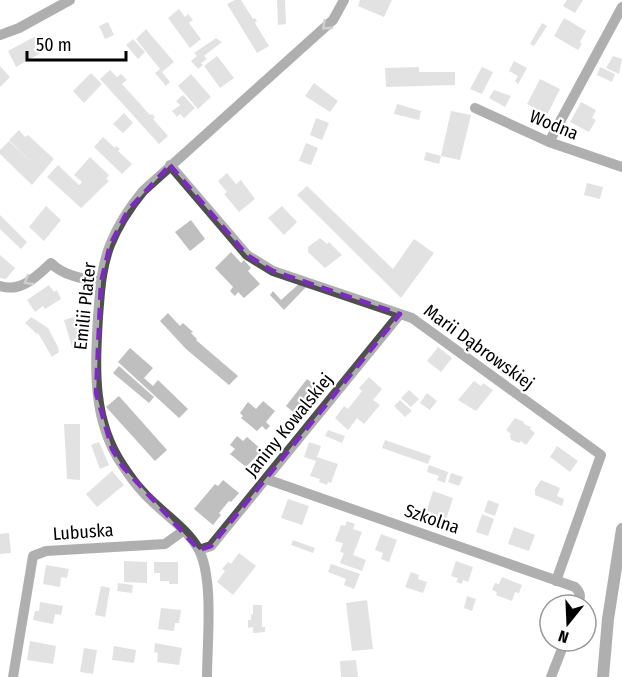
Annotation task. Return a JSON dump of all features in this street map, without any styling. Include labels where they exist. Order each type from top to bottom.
[{"type":"street","points":[[0,35],[19,28],[70,0]]},
{"type":"street","name":"Emilii Plater","points":[[207,677],[207,583],[199,550],[142,491],[112,449],[105,430],[96,393],[95,368],[101,282],[110,245],[128,210],[143,191],[333,20],[344,0]]},
{"type":"street","points":[[549,142],[622,7]]},
{"type":"street","name":"Wodna","points":[[475,108],[549,142],[622,167]]},
{"type":"street","name":"Marii Dąbrowskiej","points":[[170,165],[247,255],[273,271],[412,318],[601,455],[556,581]]},
{"type":"street","points":[[0,286],[6,288],[25,285],[51,263],[66,273],[101,282]]},
{"type":"street","name":"Janiny Kowalskiej","points":[[199,550],[212,546],[400,314]]},
{"type":"street","name":"Szkolna","points":[[266,479],[575,587],[579,593]]},
{"type":"street","points":[[603,677],[608,619],[622,529]]},
{"type":"street","name":"Lubuska","points":[[13,677],[33,556],[46,551],[165,544],[183,531]]},
{"type":"street","points":[[551,677],[560,653]]},
{"type":"highlighted area","points":[[170,165],[247,255],[273,271],[400,314],[211,546],[199,550],[123,467],[112,449],[96,393],[101,282],[110,245],[128,210]]},
{"type":"building","points":[[241,0],[253,19],[255,18],[257,21],[255,23],[269,46],[257,53],[227,4]]},
{"type":"building","points":[[277,0],[285,0],[286,24],[278,25]]},
{"type":"building","points":[[360,0],[392,0],[384,17],[358,6]]},
{"type":"building","points":[[567,0],[583,0],[575,13],[563,6]]},
{"type":"building","points":[[179,9],[185,17],[188,14],[193,20],[189,23],[201,39],[190,48],[168,18]]},
{"type":"building","points":[[564,18],[586,31],[578,50],[554,36]]},
{"type":"building","points":[[108,22],[114,35],[105,39],[99,26]]},
{"type":"building","points":[[542,23],[547,26],[534,46],[530,44]]},
{"type":"building","points":[[146,29],[174,62],[162,72],[170,82],[166,86],[155,73],[160,69],[136,39]]},
{"type":"building","points":[[38,35],[46,50],[16,67],[8,51]]},
{"type":"building","points":[[216,38],[222,42],[204,56],[207,59],[198,69],[191,61],[197,56],[194,53]]},
{"type":"building","points":[[133,39],[145,52],[138,59],[126,45]]},
{"type":"building","points":[[217,56],[234,78],[220,88],[204,66]]},
{"type":"building","points":[[613,56],[622,59],[619,74],[606,68]]},
{"type":"building","points":[[514,61],[527,68],[518,84],[515,81],[518,76],[509,71]]},
{"type":"building","points":[[0,66],[10,77],[0,87]]},
{"type":"building","points":[[419,67],[419,72],[455,72],[455,85],[386,87],[385,68]]},
{"type":"building","points":[[482,67],[493,72],[482,94],[470,89]]},
{"type":"building","points":[[600,67],[615,74],[612,82],[597,75]]},
{"type":"building","points":[[110,70],[117,77],[121,74],[127,80],[122,84],[150,115],[155,117],[153,119],[168,136],[159,144],[100,79]]},
{"type":"building","points":[[91,73],[102,84],[84,103],[73,91]]},
{"type":"building","points":[[191,74],[211,97],[198,109],[178,86]]},
{"type":"building","points":[[540,79],[560,89],[546,117],[534,111],[535,108],[527,104]]},
{"type":"building","points":[[314,83],[338,101],[330,112],[305,96]]},
{"type":"building","points":[[494,90],[511,96],[505,107],[489,98]]},
{"type":"building","points":[[183,95],[195,108],[184,118],[180,114],[177,117],[172,111],[180,105],[176,101]]},
{"type":"building","points":[[581,102],[596,110],[592,118],[596,120],[589,132],[570,122]]},
{"type":"building","points":[[397,104],[421,111],[419,120],[394,114]]},
{"type":"building","points":[[451,111],[471,115],[460,160],[441,156]]},
{"type":"building","points":[[124,113],[133,123],[123,133],[113,124]]},
{"type":"building","points":[[316,118],[329,123],[322,140],[310,135]]},
{"type":"building","points":[[19,130],[25,137],[28,135],[54,159],[32,185],[0,154],[0,150],[9,141],[33,164],[9,140]]},
{"type":"building","points":[[103,137],[115,148],[116,146],[120,149],[118,151],[132,164],[122,174],[94,147]]},
{"type":"building","points":[[306,143],[318,148],[311,165],[299,161]]},
{"type":"building","points":[[426,152],[441,156],[439,164],[424,160]]},
{"type":"building","points":[[90,157],[109,175],[106,179],[109,181],[81,208],[47,177],[58,165],[79,185],[82,182],[74,175]]},
{"type":"building","points":[[227,173],[236,184],[241,180],[255,199],[239,212],[224,194],[227,192],[218,181]]},
{"type":"building","points":[[587,183],[603,187],[600,199],[584,195]]},
{"type":"building","points":[[307,186],[393,269],[414,239],[434,253],[401,298],[297,195]]},
{"type":"building","points":[[46,206],[61,220],[44,241],[29,227]]},
{"type":"building","points":[[282,206],[297,222],[284,235],[268,218]]},
{"type":"building","points":[[0,215],[27,242],[21,249],[0,229]]},
{"type":"building","points":[[191,220],[205,239],[190,251],[175,232]]},
{"type":"building","points":[[320,238],[327,244],[329,242],[342,255],[325,268],[308,252],[308,247]]},
{"type":"building","points":[[231,252],[241,263],[244,260],[251,268],[248,271],[260,284],[244,298],[238,292],[235,296],[230,291],[233,287],[215,268]]},
{"type":"building","points":[[0,255],[15,268],[6,279],[0,278]]},
{"type":"building","points":[[301,282],[308,285],[284,310],[270,295],[273,291],[281,300]]},
{"type":"building","points":[[49,285],[54,292],[57,290],[61,299],[35,312],[27,300]]},
{"type":"building","points":[[168,313],[180,326],[183,323],[193,332],[191,333],[196,340],[238,376],[229,385],[186,349],[160,321]]},
{"type":"building","points":[[78,316],[86,342],[72,347],[64,320]]},
{"type":"building","points":[[31,317],[48,328],[58,347],[59,352],[52,357],[38,333],[25,323]]},
{"type":"building","points":[[438,347],[452,358],[441,372],[427,361]]},
{"type":"building","points":[[130,348],[153,368],[144,378],[153,386],[158,380],[188,409],[179,418],[118,362]]},
{"type":"building","points":[[119,366],[154,397],[149,403],[113,373]]},
{"type":"building","points":[[369,377],[382,389],[373,400],[380,405],[364,424],[357,418],[348,430],[335,418],[344,406],[348,409],[362,391],[359,388]]},
{"type":"building","points":[[307,379],[320,389],[299,417],[286,406]]},
{"type":"building","points":[[474,381],[481,386],[483,383],[493,390],[476,411],[458,400]]},
{"type":"building","points":[[409,390],[419,399],[411,407],[401,398]]},
{"type":"building","points":[[427,393],[437,401],[430,410],[420,403]]},
{"type":"building","points":[[119,396],[167,450],[155,461],[106,407]]},
{"type":"building","points":[[400,400],[412,411],[405,417],[394,406]]},
{"type":"building","points":[[263,401],[275,411],[266,422],[270,426],[266,430],[262,426],[257,431],[241,418],[243,416],[240,413],[248,402],[256,409]]},
{"type":"building","points":[[515,418],[531,427],[530,429],[535,433],[526,445],[521,441],[519,443],[511,440],[511,434],[506,430]]},
{"type":"building","points":[[64,424],[80,424],[80,480],[67,479]]},
{"type":"building","points":[[328,430],[345,436],[342,443],[325,436]]},
{"type":"building","points":[[237,436],[243,441],[247,437],[262,450],[246,467],[230,454],[235,449],[230,445]]},
{"type":"building","points":[[385,440],[431,456],[428,464],[382,448]]},
{"type":"building","points":[[99,442],[109,465],[100,469],[91,445]]},
{"type":"building","points":[[309,442],[321,446],[317,457],[338,464],[331,483],[328,482],[327,485],[319,482],[320,479],[310,476],[316,461],[304,457]]},
{"type":"building","points":[[557,446],[578,461],[570,472],[550,457]]},
{"type":"building","points":[[429,465],[448,472],[445,483],[437,480],[439,476],[427,472]]},
{"type":"building","points":[[112,471],[124,485],[97,507],[86,494]]},
{"type":"building","points":[[451,473],[463,477],[459,486],[448,482]]},
{"type":"building","points":[[223,480],[239,493],[219,513],[221,515],[213,525],[194,509],[215,484],[218,486]]},
{"type":"building","points":[[541,480],[560,488],[557,496],[564,499],[562,506],[535,495],[535,489]]},
{"type":"building","points":[[433,491],[453,498],[443,529],[432,525],[434,519],[425,516]]},
{"type":"building","points":[[288,499],[309,506],[302,525],[281,518]]},
{"type":"building","points":[[488,500],[499,504],[495,516],[484,512]]},
{"type":"building","points":[[482,514],[494,519],[488,536],[476,532]]},
{"type":"building","points":[[347,521],[355,524],[353,529],[362,532],[353,555],[366,560],[362,571],[340,563],[344,553],[340,552],[343,543],[335,541],[341,525],[345,526]]},
{"type":"building","points":[[514,527],[535,535],[529,551],[508,544]]},
{"type":"building","points":[[9,533],[11,553],[0,554],[0,534]]},
{"type":"building","points":[[381,534],[397,540],[389,562],[381,559],[383,553],[375,550]]},
{"type":"building","points":[[293,540],[315,548],[313,553],[291,545]]},
{"type":"building","points":[[239,553],[256,566],[233,595],[217,582],[225,571],[222,569],[228,562],[231,564]]},
{"type":"building","points":[[124,561],[147,562],[147,583],[124,582]]},
{"type":"building","points":[[456,561],[473,567],[468,582],[463,580],[462,584],[456,582],[458,578],[451,576]]},
{"type":"building","points":[[154,562],[178,562],[178,584],[160,581],[160,573],[154,573]]},
{"type":"building","points":[[331,564],[360,574],[354,589],[344,585],[346,579],[328,572]]},
{"type":"building","points":[[46,565],[69,569],[67,578],[61,577],[60,587],[43,584]]},
{"type":"building","points":[[411,572],[419,575],[418,579],[427,582],[423,593],[405,587]]},
{"type":"building","points":[[502,577],[522,585],[519,593],[515,592],[512,601],[496,595],[497,592],[492,590],[495,583],[499,584]]},
{"type":"building","points":[[118,583],[133,585],[132,593],[117,591]]},
{"type":"building","points":[[101,586],[110,588],[105,617],[95,615]]},
{"type":"building","points":[[467,596],[476,599],[472,611],[464,608]]},
{"type":"building","points":[[367,600],[373,649],[352,651],[346,603]]},
{"type":"building","points":[[40,602],[63,606],[61,615],[55,614],[53,624],[33,620],[35,611],[39,611]]},
{"type":"building","points":[[253,605],[262,605],[262,627],[265,627],[265,632],[253,633],[253,627],[248,628],[248,620],[251,620],[253,614]]},
{"type":"building","points":[[161,608],[181,610],[179,623],[175,623],[174,631],[158,629]]},
{"type":"building","points":[[30,641],[56,646],[53,664],[27,660]]},
{"type":"building","points":[[155,643],[182,648],[179,665],[157,662],[158,653],[154,652]]},
{"type":"building","points":[[114,646],[136,650],[134,663],[112,660]]},
{"type":"building","points":[[84,648],[97,650],[93,674],[80,672]]},
{"type":"building","points":[[356,660],[358,677],[341,677],[340,661]]}]
